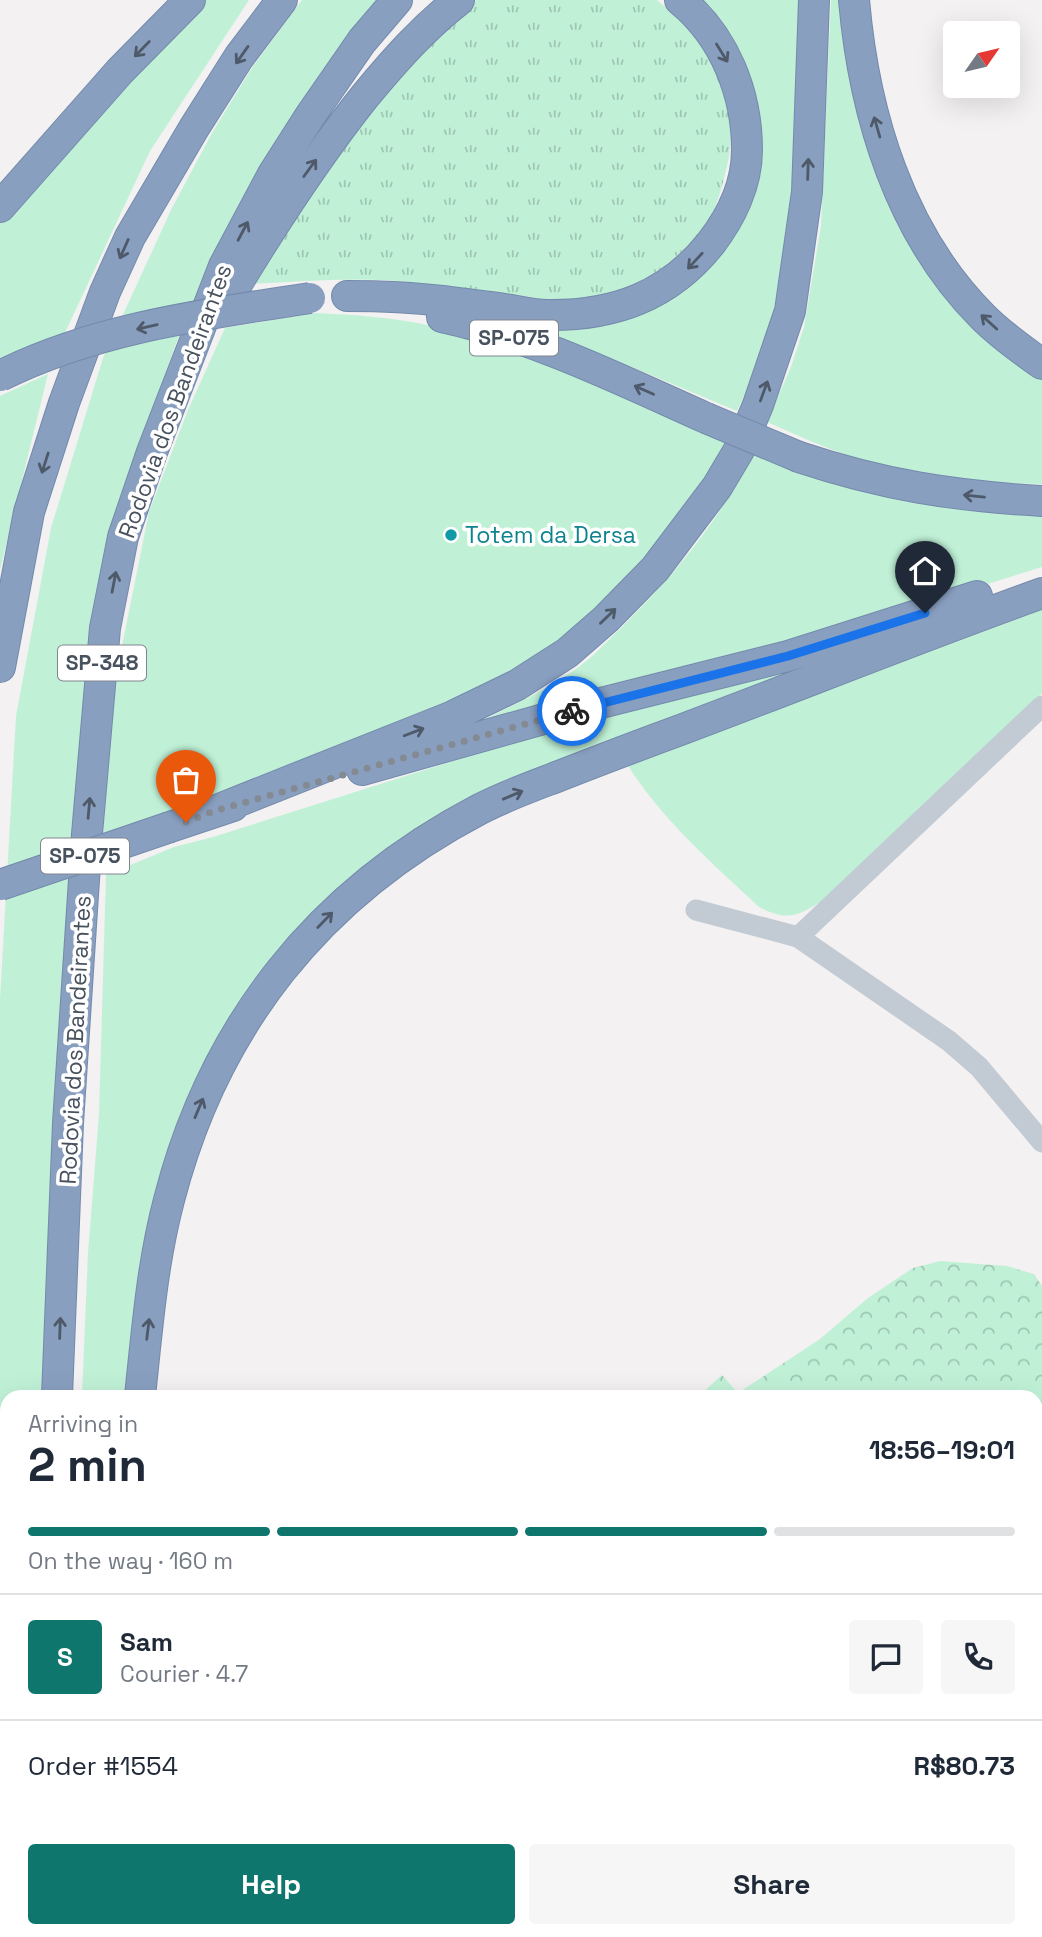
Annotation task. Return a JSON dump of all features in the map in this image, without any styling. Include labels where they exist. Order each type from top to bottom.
[{"type":"highway","points":[[0,207],[120,71],[190,0]]},
{"type":"highway","points":[[0,667],[29,512],[64,403],[105,292],[130,237],[181,148],[239,57],[282,0]]},
{"type":"highway","name":"Rodovia dos Bandeirantes","points":[[57,1390],[68,1123],[89,807],[106,628],[123,537],[224,266],[272,174],[362,41],[397,0]]},
{"type":"highway","points":[[183,372],[290,197],[336,132],[391,64],[435,18],[459,0]]},
{"type":"highway","points":[[346,296],[401,296],[545,315],[589,313],[632,303],[677,279],[718,234],[735,206],[747,153],[745,111],[735,74],[704,25],[680,0]]},
{"type":"highway","points":[[214,811],[453,716],[517,685],[567,653],[606,619],[655,569],[717,487],[739,450],[758,405],[790,311],[807,192],[814,0]]},
{"type":"highway","points":[[854,0],[867,93],[881,141],[914,223],[960,293],[984,319],[1042,364]]},
{"type":"highway","name":"SP-075","points":[[0,376],[102,338],[223,311],[310,298],[346,296],[467,322],[525,341],[799,457],[850,474],[891,484],[972,496],[1042,501]]},
{"type":"highway","name":"SP-075","points":[[0,885],[214,811],[837,642],[1042,576]]},
{"type":"highway","points":[[140,1390],[155,1266],[168,1202],[197,1112],[230,1043],[257,1001],[281,968],[332,912],[387,866],[420,843],[483,807],[631,748],[1042,593]]},
{"type":"street","points":[[798,937],[1042,706]]},
{"type":"street","points":[[696,910],[798,937],[949,1041],[979,1067],[1042,1142]]},
{"type":"green space","points":[[204,0],[249,0],[150,151],[63,337],[0,362],[0,223]]},
{"type":"green space","points":[[302,0],[381,0],[200,287],[177,341],[137,453],[89,648],[76,808],[46,1390],[0,1390],[0,1000],[16,716],[51,528],[103,358],[172,208],[212,133],[253,66]]},
{"type":"green space","points":[[476,0],[657,0],[685,24],[710,57],[718,74],[730,130],[730,148],[722,185],[714,210],[702,229],[671,261],[641,281],[609,294],[574,301],[545,301],[388,280],[245,284],[319,172],[432,35]]},
{"type":"green space","points":[[701,0],[804,0],[792,218],[772,318],[752,380],[737,411],[526,323],[563,328],[595,327],[627,317],[705,272],[726,249],[741,223],[755,95],[745,65],[728,33]]},
{"type":"green space","points":[[831,0],[847,0],[894,196],[1042,374],[1042,484],[972,480],[880,465],[812,442],[767,422],[791,367],[804,327],[821,226]]},
{"type":"green space","points":[[315,313],[403,320],[509,348],[584,377],[730,442],[670,535],[565,641],[505,680],[103,841],[110,720],[118,666],[149,512],[188,410],[225,328]]},
{"type":"green space","points":[[48,374],[0,570],[0,396]]},
{"type":"green space","points":[[754,452],[1042,512],[1042,567],[852,626],[473,725],[554,683],[580,666],[600,648],[640,609],[694,547],[725,502]]},
{"type":"green space","points":[[1042,604],[1042,693],[825,899],[800,913],[786,916],[759,907],[670,820],[625,761]]},
{"type":"green space","points":[[878,644],[444,817],[219,1044],[130,1390],[82,1390],[88,1253],[99,1114],[106,875],[174,847],[491,749]]},
{"type":"green space","points":[[940,1261],[1007,1266],[1034,1274],[1042,1286],[1042,1390],[743,1390],[820,1339],[868,1298],[913,1268]]},
{"type":"green space","points":[[722,1375],[735,1390],[706,1390]]},
{"type":"way so far","points":[[186,822],[214,811],[572,711]]},
{"type":"place","name":"Totem da Dersa","points":[[451,535]]},
{"type":"route","points":[[572,711],[788,656],[925,613]]}]
